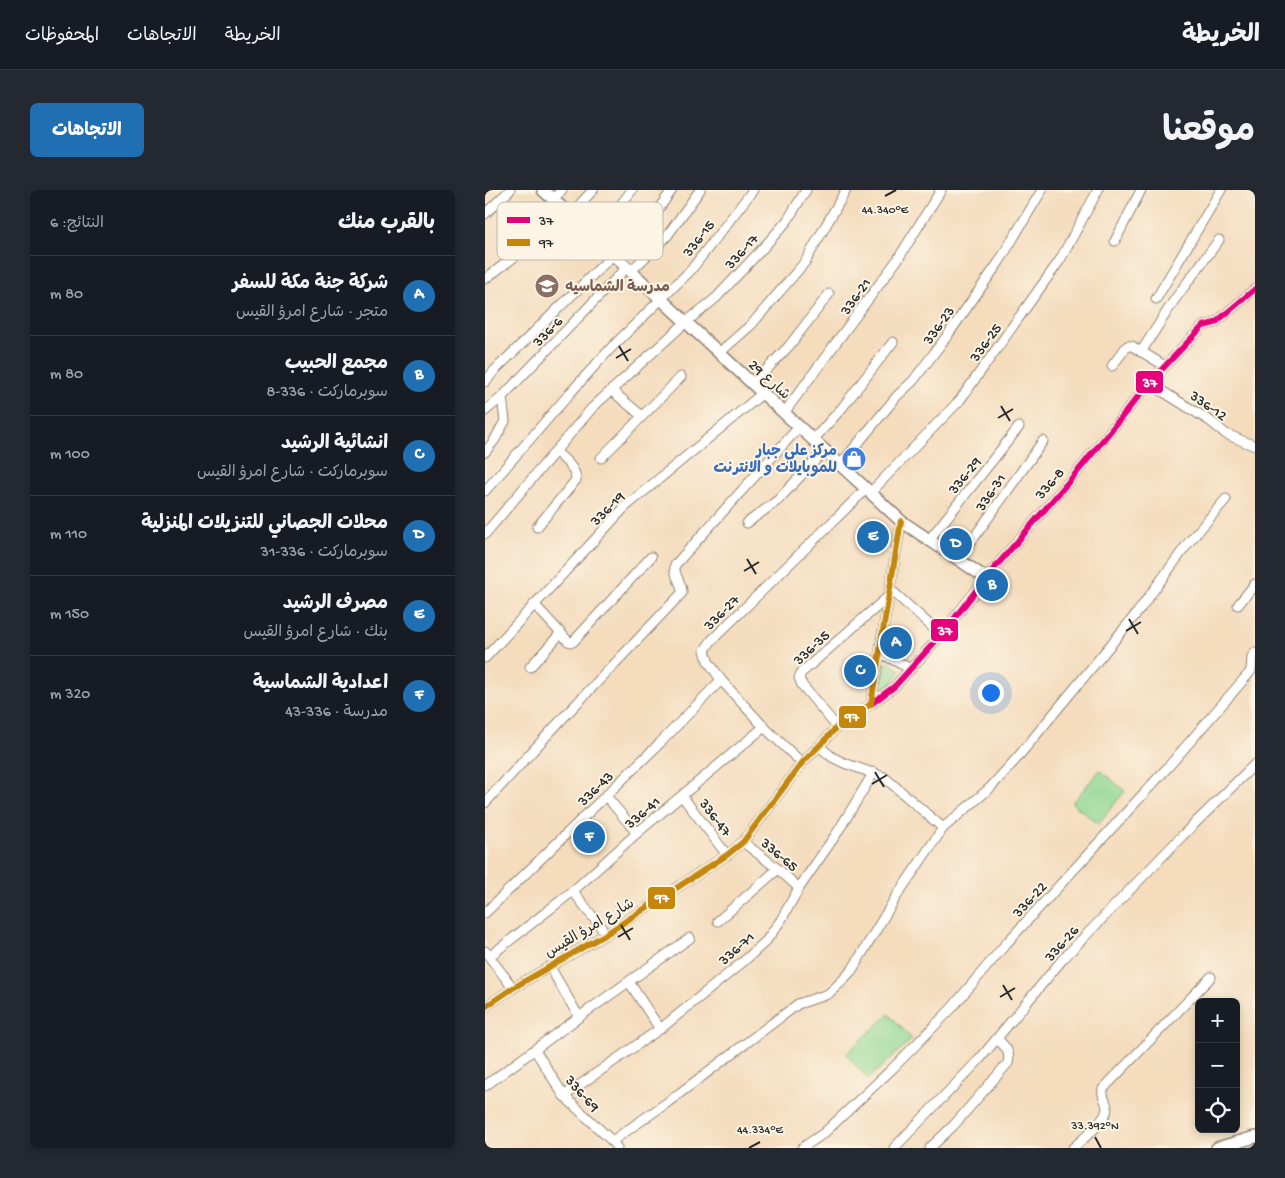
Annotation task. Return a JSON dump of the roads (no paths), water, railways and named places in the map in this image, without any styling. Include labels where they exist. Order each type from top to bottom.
[{"type":"street","points":[[498,202],[510,190]]},
{"type":"street","name":"شارع 29","points":[[543,190],[556,202]]},
{"type":"street","points":[[553,199],[562,190]]},
{"type":"street","points":[[582,202],[593,190]]},
{"type":"street","points":[[623,202],[632,190]]},
{"type":"street","points":[[663,203],[672,190]]},
{"type":"street","name":"336-6","points":[[663,239],[700,190]]},
{"type":"street","name":"336-15","points":[[485,491],[571,392],[660,298],[691,270],[753,190]]},
{"type":"street","name":"336-17","points":[[686,322],[716,298],[763,248],[787,221],[806,190]]},
{"type":"street","points":[[719,353],[752,324],[805,262],[846,190]]},
{"type":"street","name":"336-21","points":[[785,413],[898,259],[941,190]]},
{"type":"street","name":"336-23","points":[[840,465],[897,396],[913,382],[947,336],[999,262],[1042,190]]},
{"type":"street","name":"336-25","points":[[868,491],[960,400],[1060,260],[1098,190]]},
{"type":"street","points":[[1115,241],[1141,190]]},
{"type":"street","points":[[1156,300],[1221,190]]},
{"type":"street","points":[[485,214],[497,202]]},
{"type":"street","points":[[1141,352],[1175,299],[1219,240]]},
{"type":"street","points":[[485,279],[510,260]]},
{"type":"street","points":[[485,382],[495,370],[611,260]]},
{"type":"street","name":"شارع 29","points":[[619,260],[901,521],[986,578]]},
{"type":"street","name":"336-6","points":[[485,410],[502,397],[639,260]]},
{"type":"street","name":"336-8","points":[[871,704],[895,686],[941,635],[986,578],[1083,465],[1149,383],[1203,326],[1215,324],[1255,289]]},
{"type":"street","points":[[753,384],[789,346],[829,294]]},
{"type":"street","points":[[485,534],[592,408],[686,322]]},
{"type":"street","points":[[813,440],[842,408],[893,342]]},
{"type":"street","points":[[1112,366],[1127,346],[1132,346],[1165,366]]},
{"type":"street","points":[[601,458],[681,377]]},
{"type":"street","name":"336-12","points":[[1149,383],[1211,421],[1226,434],[1255,446]]},
{"type":"street","points":[[611,390],[642,416]]},
{"type":"street","name":"336-19","points":[[485,658],[625,507],[763,393]]},
{"type":"street","points":[[485,452],[494,441],[505,421],[502,397]]},
{"type":"street","points":[[485,803],[562,719],[682,594],[683,587],[674,570],[675,565],[799,427]]},
{"type":"street","name":"336-29","points":[[929,540],[1019,427]]},
{"type":"street","name":"336-31","points":[[959,560],[1043,441]]},
{"type":"street","points":[[537,527],[576,480],[573,468],[555,451]]},
{"type":"street","points":[[747,523],[777,500],[824,451]]},
{"type":"street","name":"336-27","points":[[802,763],[721,680],[708,661],[705,650],[711,642],[868,491]]},
{"type":"street","points":[[614,1144],[667,1102],[799,1004],[828,994],[840,983],[852,970],[896,897],[943,828],[990,788],[1017,758],[1137,613],[1189,542],[1226,499]]},
{"type":"street","points":[[871,704],[901,521]]},
{"type":"street","points":[[534,604],[568,641],[573,642],[651,557]]},
{"type":"street","points":[[1238,604],[1255,584]]},
{"type":"street","points":[[890,592],[941,635]]},
{"type":"street","name":"336-35","points":[[837,728],[802,685],[799,678],[801,673],[890,592]]},
{"type":"street","points":[[530,667],[561,633]]},
{"type":"street","points":[[880,653],[911,669]]},
{"type":"street","name":"336-22","points":[[802,1148],[825,1133],[951,1009],[1004,946],[1168,767],[1251,671],[1252,657],[1255,653]]},
{"type":"street","name":"336-43","points":[[485,913],[606,796],[721,680]]},
{"type":"street","name":"شارع امرؤ القيس","points":[[485,1007],[513,988],[606,934],[727,855],[743,842],[802,763],[837,728],[871,704]]},
{"type":"street","name":"336-41","points":[[487,953],[573,891],[637,833],[764,726]]},
{"type":"street","points":[[819,746],[832,757],[844,763],[885,777],[943,828]]},
{"type":"street","name":"336-26","points":[[894,1148],[979,1060],[1062,960],[1255,764]]},
{"type":"street","name":"336-71","points":[[564,1096],[660,1029],[744,961],[766,940],[781,920],[799,888],[837,834],[874,772]]},
{"type":"street","points":[[606,796],[637,833]]},
{"type":"street","name":"336-47","points":[[683,796],[727,855]]},
{"type":"street","name":"336-65","points":[[743,842],[799,888]]},
{"type":"street","points":[[718,922],[778,869]]},
{"type":"street","points":[[573,891],[606,934]]},
{"type":"street","points":[[486,1083],[690,938]]},
{"type":"street","points":[[487,953],[513,988]]},
{"type":"street","points":[[550,967],[579,1017]]},
{"type":"street","points":[[1073,1148],[1102,1120],[1106,1113],[1107,1106],[1102,1095],[1103,1089],[1211,977]]},
{"type":"street","points":[[629,982],[660,1029]]},
{"type":"street","points":[[930,1148],[954,1125],[1008,1064],[1008,1050],[997,1039]]},
{"type":"street","name":"336-69","points":[[535,1050],[564,1096],[614,1144]]},
{"type":"street","points":[[1217,1148],[1255,1137]]},
{"type":"place","name":"مدرسة الشماسيه","points":[[547,286]]},
{"type":"place","name":"مركز علي جبار للموبايلات و الانترنت","points":[[854,459]]},
{"type":"place","name":"مصرف الرشيد","points":[[873,537]]},
{"type":"place","name":"محلات الجصاني للتنزيلات المنزلية","points":[[956,544]]},
{"type":"place","name":"مجمع الحبيب","points":[[992,585]]},
{"type":"place","name":"شركة جنة مكة للسفر","points":[[896,643]]},
{"type":"place","name":"انشائية الرشيد","points":[[860,671]]},
{"type":"place","name":"اعدادية الشماسية","points":[[589,837]]}]
